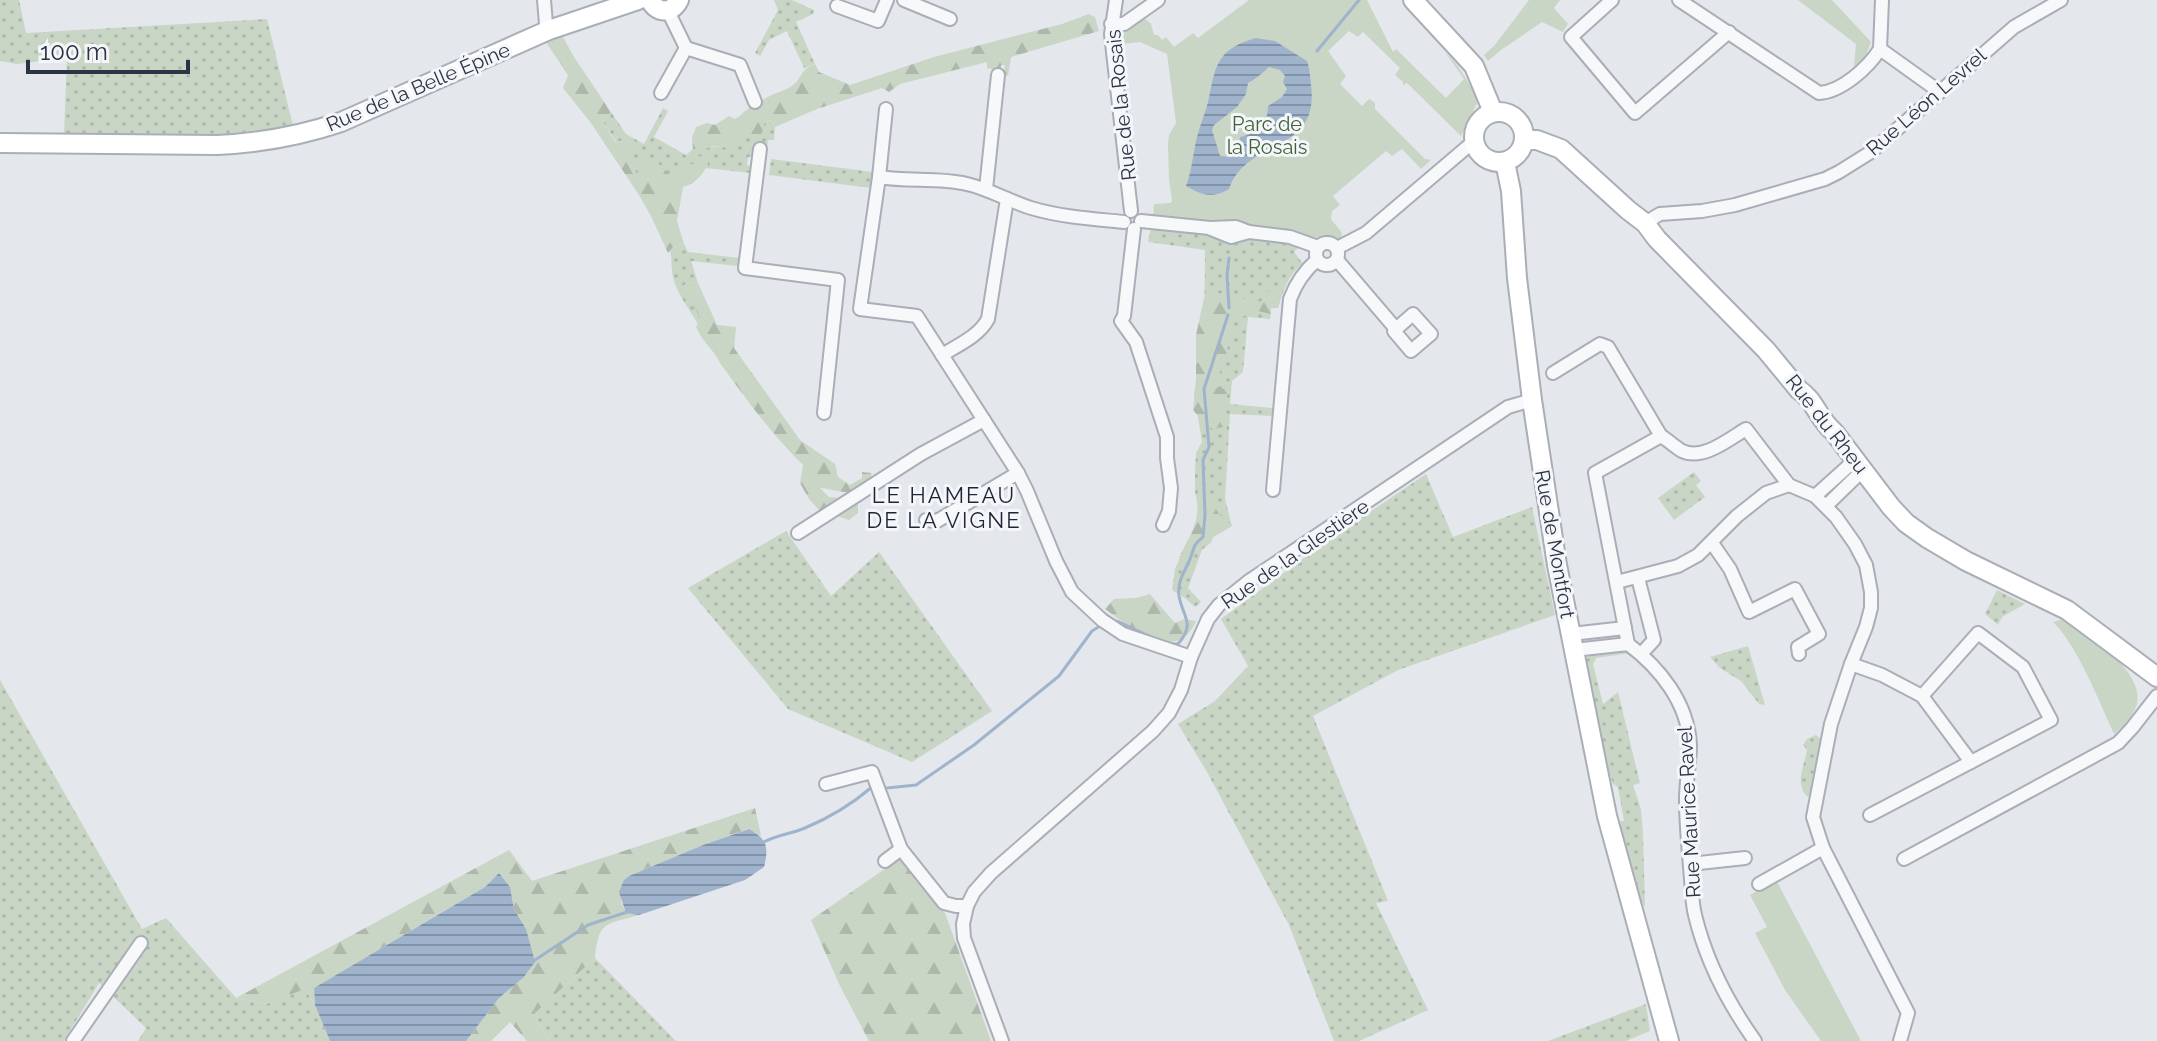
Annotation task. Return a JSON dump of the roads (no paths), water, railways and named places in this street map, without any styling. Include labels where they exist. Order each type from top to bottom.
[{"type":"street","points":[[544,0],[549,30]]},
{"type":"street","name":"Rue de la Belle Épine","points":[[0,143],[217,145],[308,134],[549,30],[638,0]]},
{"type":"street","points":[[650,0],[655,8],[673,5],[686,48],[661,93]]},
{"type":"street","points":[[837,6],[878,21],[887,0]]},
{"type":"street","points":[[904,0],[950,19]]},
{"type":"street","name":"Rue de la Rosais","points":[[1116,0],[1111,24],[1133,221],[1121,321],[1136,342],[1167,437],[1171,488],[1169,511],[1163,525]]},
{"type":"street","points":[[1111,24],[1124,24],[1158,0]]},
{"type":"street","points":[[1413,0],[1474,66],[1493,112]]},
{"type":"street","points":[[1612,0],[1571,37],[1635,113],[1729,32]]},
{"type":"street","points":[[1679,0],[1819,93],[1840,87],[1874,59],[1880,49],[1882,0]]},
{"type":"street","name":"Rue Léon Levrel","points":[[1645,223],[1660,214],[1735,205],[1825,179],[1871,152],[2014,27],[2061,0]]},
{"type":"street","points":[[686,48],[740,65],[755,102]]},
{"type":"street","points":[[1880,49],[1940,92]]},
{"type":"street","points":[[986,189],[998,75]]},
{"type":"street","points":[[860,309],[886,109]]},
{"type":"street","points":[[879,177],[949,180],[986,189],[1046,212],[1210,228],[1231,226],[1249,232],[1290,237],[1318,253],[1327,265],[1473,142],[1477,124],[1483,117],[1493,112],[1503,112],[1519,121],[1524,130],[1521,150],[1505,162],[1486,159],[1473,142]]},
{"type":"street","name":"Rue du Rheu","points":[[1524,140],[1537,140],[1561,149],[1645,223],[1806,394],[1826,426],[1906,523],[1966,561],[2067,610],[2157,677]]},
{"type":"street","points":[[760,149],[745,268],[863,283]]},
{"type":"street","name":"Rue de Montfort","points":[[1505,162],[1511,191],[1517,278],[1532,400],[1572,642],[1607,816],[1669,1041]]},
{"type":"street","points":[[942,355],[977,332],[988,319],[1007,199]]},
{"type":"street","points":[[1273,490],[1290,299],[1296,284],[1328,243],[1396,329]]},
{"type":"street","points":[[824,413],[838,280]]},
{"type":"street","points":[[835,305],[917,316],[1018,473],[1072,592],[1102,620],[1123,634],[1191,657]]},
{"type":"street","points":[[1553,373],[1600,344],[1608,347],[1661,436],[1683,451],[1696,454],[1709,450],[1746,429],[1789,485],[1815,496],[1836,517],[1866,565],[1871,608],[1831,724],[1813,817],[1823,848],[1908,1013],[1900,1041]]},
{"type":"street","name":"Rue de la Glestière","points":[[967,906],[974,892],[991,873],[1169,713],[1181,690],[1191,657],[1219,605],[1249,581],[1508,407],[1532,400]]},
{"type":"street","points":[[798,533],[921,454],[984,420]]},
{"type":"street","points":[[1572,642],[1628,644],[1595,473],[1661,436]]},
{"type":"street","points":[[1815,496],[1858,466]]},
{"type":"street","points":[[1826,506],[1858,466]]},
{"type":"street","points":[[926,520],[937,521],[1018,473]]},
{"type":"street","points":[[1617,582],[1678,566],[1698,555],[1737,516],[1766,493],[1789,485]]},
{"type":"street","points":[[1712,543],[1730,569],[1749,612],[1795,589],[1819,634],[1798,647],[1799,654]]},
{"type":"street","points":[[1638,578],[1654,640],[1641,654]]},
{"type":"street","points":[[1572,642],[1625,628]]},
{"type":"street","points":[[1870,815],[2051,720],[2023,667],[1978,633],[1922,696]]},
{"type":"street","name":"Rue Maurice Ravel","points":[[1628,644],[1641,654],[1678,697],[1690,745],[1686,798],[1694,913],[1721,986],[1755,1041]]},
{"type":"street","points":[[1851,664],[1882,675],[1922,696],[1971,762]]},
{"type":"street","points":[[1904,859],[2118,743],[2157,696]]},
{"type":"street","points":[[826,784],[872,772],[901,849],[944,903],[967,906],[964,938],[1002,1041]]},
{"type":"street","points":[[1759,884],[1823,848]]},
{"type":"street","points":[[885,861],[901,849]]},
{"type":"street","points":[[1690,864],[1745,858]]},
{"type":"street","points":[[73,1041],[141,943]]},
{"type":"water","points":[[1256,38],[1275,41],[1307,61],[1311,107],[1305,123],[1294,135],[1251,161],[1238,172],[1229,189],[1212,195],[1202,194],[1186,186],[1215,71],[1227,52]],"holes":[[[1269,67],[1280,70],[1285,76],[1283,82],[1287,89],[1282,97],[1268,106],[1266,118],[1260,127],[1240,137],[1238,150],[1231,157],[1220,156],[1212,130],[1214,125],[1237,107],[1246,94],[1248,83]]]},
{"type":"water","points":[[749,829],[763,840],[766,854],[764,867],[745,880],[639,915],[626,913],[619,892],[629,876]]},
{"type":"water","points":[[499,873],[510,887],[514,909],[526,929],[535,962],[523,978],[499,998],[466,1041],[330,1041],[315,1005],[314,988],[485,887]]},
{"type":"waterway","points":[[1317,51],[1359,0]]},
{"type":"waterway","points":[[1229,258],[1229,308]]},
{"type":"waterway","points":[[1168,644],[1178,644],[1186,631],[1187,620],[1179,586],[1194,547],[1203,537],[1205,515],[1203,460],[1209,447],[1204,389],[1228,315]]},
{"type":"waterway","points":[[1117,621],[1153,638]]},
{"type":"waterway","points":[[887,788],[916,785],[974,745],[1059,676],[1092,631],[1100,626]]},
{"type":"waterway","points":[[762,843],[823,820],[872,787]]},
{"type":"waterway","points":[[532,962],[588,925],[627,912]]},
{"type":"district","name":"LE HAMEAU DE LA VIGNE","points":[[944,508]]},
{"type":"park label","name":"Parc de la Rosais","points":[[1267,136]]}]
